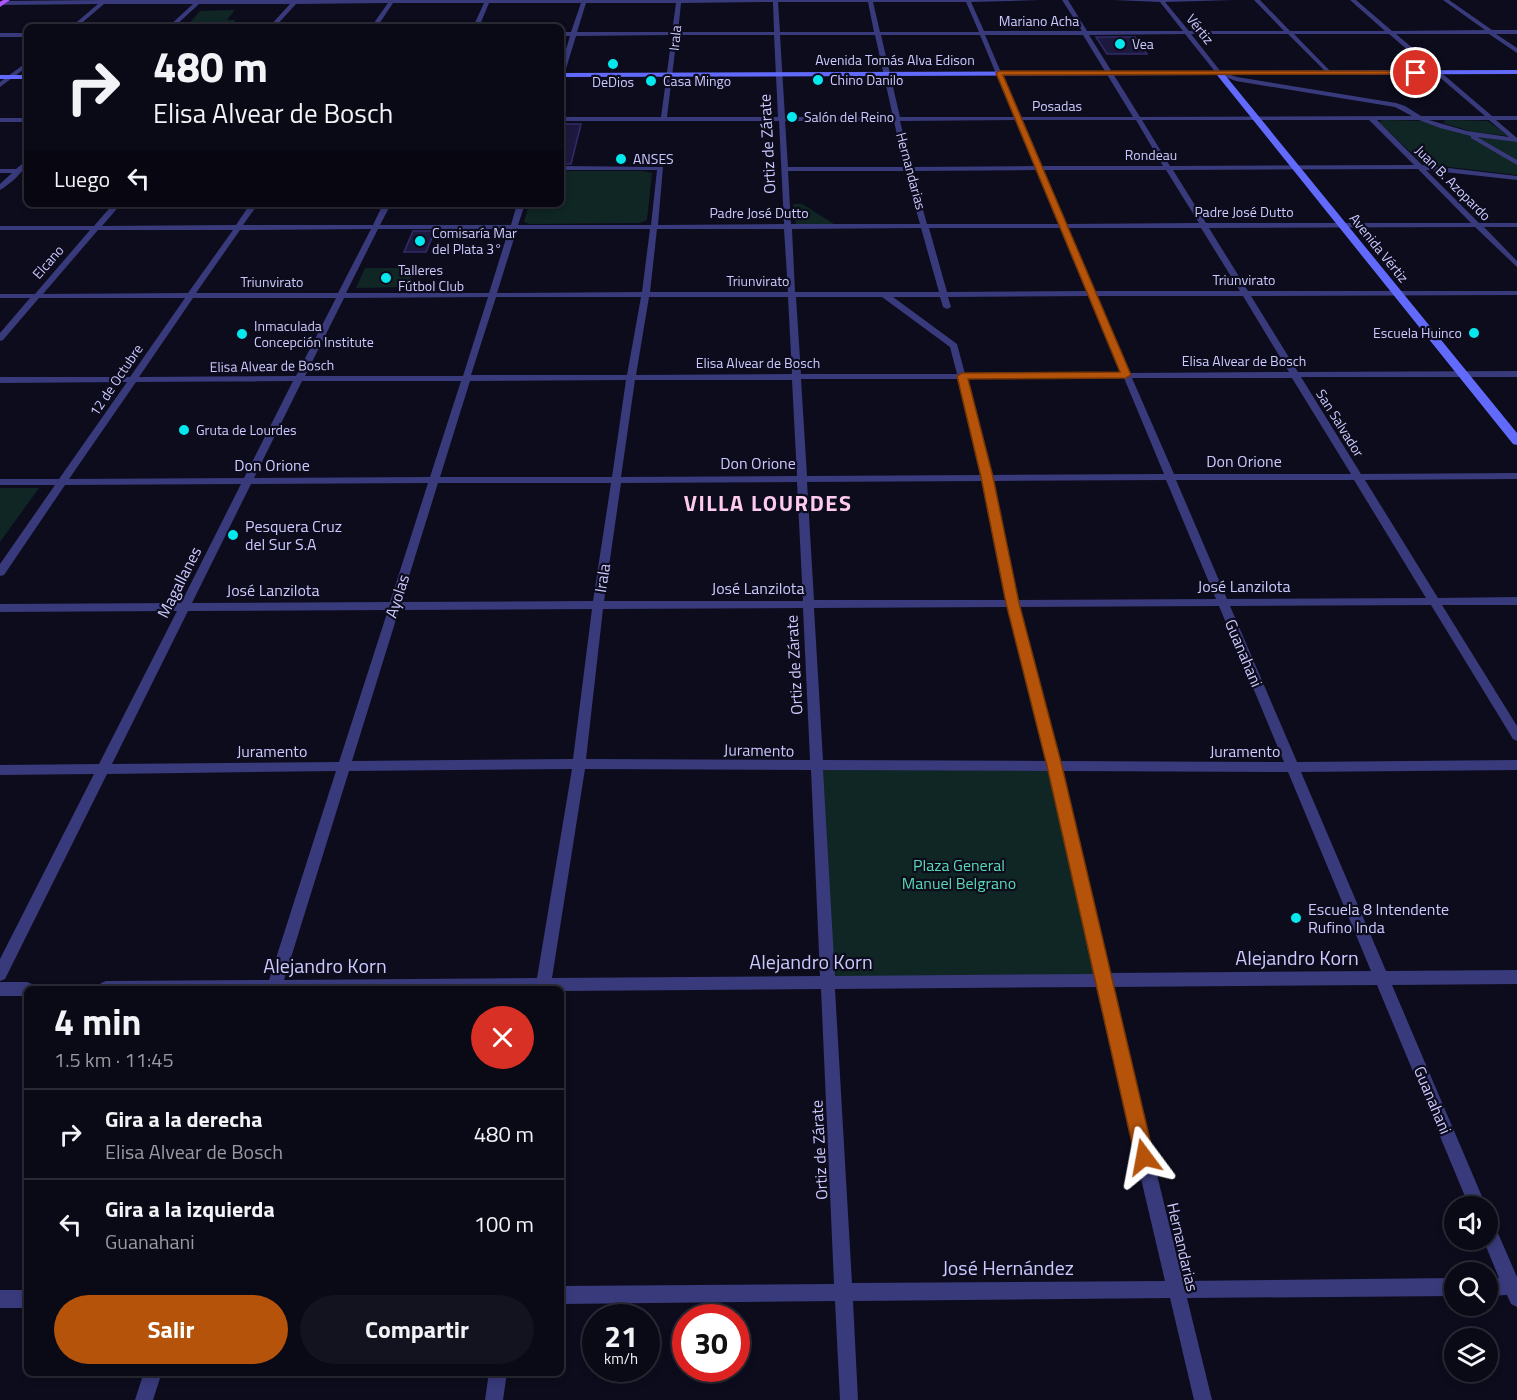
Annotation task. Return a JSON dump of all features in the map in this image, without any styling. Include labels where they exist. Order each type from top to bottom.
[{"type":"main road","name":"Avenida Tomás Alva Edison","points":[[671,73],[773,72]]},
{"type":"main road","name":"Avenida Tomás Alva Edison","points":[[564,74],[1517,72]]},
{"type":"main road","name":"Avenida Vértiz","points":[[1219,73],[1517,441]]},
{"type":"main road","points":[[0,75],[24,75]]},
{"type":"street","name":"Hernandarias","points":[[870,0],[908,168],[947,307]]},
{"type":"street","name":"Guanahani","points":[[968,0],[1474,1196]]},
{"type":"street","points":[[3,3],[1037,0]]},
{"type":"street","name":"San Salvador","points":[[1065,0],[1517,736]]},
{"type":"street","points":[[1117,0],[1230,0]]},
{"type":"street","name":"Vértiz","points":[[1161,0],[1219,73]]},
{"type":"street","points":[[1257,0],[1329,73]]},
{"type":"street","points":[[1353,0],[1517,140]]},
{"type":"street","points":[[1446,0],[1517,51]]},
{"type":"street","points":[[78,24],[105,1]]},
{"type":"street","points":[[174,24],[198,1]]},
{"type":"street","points":[[275,24],[295,1]]},
{"type":"street","points":[[376,24],[392,1]]},
{"type":"street","points":[[477,24],[487,1]]},
{"type":"street","points":[[564,65],[584,1]]},
{"type":"street","name":"Irala","points":[[664,119],[679,1]]},
{"type":"street","name":"Ortiz de Zárate","points":[[776,1],[777,34],[773,72],[782,118],[789,227],[849,1400]]},
{"type":"street","name":"Mariano Acha","points":[[564,34],[1517,32]]},
{"type":"street","points":[[0,35],[24,35]]},
{"type":"street","points":[[0,85],[24,66]]},
{"type":"street","points":[[1219,73],[1236,79],[1396,105],[1404,107],[1420,118],[1464,132],[1517,140]]},
{"type":"street","name":"Juan B. Azopardo","points":[[1371,118],[1517,265]]},
{"type":"street","name":"Posadas","points":[[564,119],[1517,118]]},
{"type":"street","points":[[0,120],[24,120]]},
{"type":"street","points":[[1464,132],[1517,163]]},
{"type":"street","points":[[0,188],[24,165]]},
{"type":"street","name":"Rondeau","points":[[785,169],[1420,167],[1517,178]]},
{"type":"street","name":"Irala","points":[[543,986],[579,764],[598,605],[631,377],[646,294],[652,226],[661,168],[564,168]]},
{"type":"street","points":[[0,171],[24,171]]},
{"type":"street","name":"Elcano","points":[[0,338],[114,207]]},
{"type":"street","name":"12 de Octubre","points":[[0,572],[252,207]]},
{"type":"street","name":"Magallanes","points":[[0,974],[385,207]]},
{"type":"street","name":"Ayolas","points":[[275,986],[520,207]]},
{"type":"street","name":"Padre José Dutto","points":[[0,228],[1517,225]]},
{"type":"street","name":"Triunvirato","points":[[0,296],[1517,293]]},
{"type":"street","name":"Hernandarias","points":[[884,294],[954,346],[987,477],[1012,603],[1054,766],[1102,980],[1203,1400]]},
{"type":"street","name":"Elisa Alvear de Bosch","points":[[0,380],[1517,374]]},
{"type":"street","name":"Don Orione","points":[[0,482],[1517,476]]},
{"type":"street","name":"José Lanzilota","points":[[0,608],[1517,601]]},
{"type":"street","name":"Juramento","points":[[0,770],[579,764],[816,767],[1517,765]]},
{"type":"street","name":"Alejandro Korn","points":[[564,987],[827,982],[1517,977]]},
{"type":"street","points":[[0,989],[24,989]]},
{"type":"street","points":[[1497,1250],[1515,1290]]},
{"type":"street","name":"José Hernández","points":[[564,1295],[1444,1287]]},
{"type":"street","points":[[1498,1288],[1515,1290]]},
{"type":"street","points":[[0,1299],[24,1299]]},
{"type":"street","points":[[144,1400],[152,1376]]},
{"type":"street","points":[[494,1400],[497,1376]]},
{"type":"green space","points":[[235,10],[227,20],[235,20],[233,24],[189,24],[200,11]]},
{"type":"green space","points":[[1383,120],[1422,121],[1471,135],[1517,142],[1517,175],[1423,164],[1379,122]]},
{"type":"green space","points":[[1446,120],[1488,121],[1508,136],[1473,132],[1443,123]]},
{"type":"green space","points":[[564,171],[652,173],[647,220],[640,223],[530,224],[524,222],[528,207],[564,207]]},
{"type":"green space","points":[[793,204],[802,204],[834,224],[796,224]]},
{"type":"green space","name":"Talleres Fútbol Club","points":[[365,268],[416,268],[408,287],[356,288]]},
{"type":"green space","points":[[0,488],[39,488],[0,542]]},
{"type":"green space","name":"Plaza General Manuel Belgrano","points":[[1055,766],[1102,980],[827,983],[816,767]]},
{"type":"building","name":"Vea","points":[[1096,37],[1135,37],[1147,54],[1107,54]]},
{"type":"building","points":[[564,124],[581,124],[571,164],[564,164]]},
{"type":"building","name":"Comisaría Mar del Plata 3°","points":[[413,231],[435,231],[426,252],[404,252]]},
{"type":"place","name":"Vea","points":[[1120,44]]},
{"type":"place","name":"DeDios","points":[[613,64]]},
{"type":"place","name":"Chino Danilo","points":[[818,80]]},
{"type":"place","name":"Casa Mingo","points":[[651,81]]},
{"type":"place","name":"Salón del Reino","points":[[792,117]]},
{"type":"place","name":"ANSES","points":[[621,159]]},
{"type":"place","name":"Comisaría Mar del Plata 3°","points":[[420,241]]},
{"type":"place","name":"Talleres Fútbol Club","points":[[386,278]]},
{"type":"place","name":"Escuela Huinco","points":[[1474,333]]},
{"type":"place","name":"Inmaculada Concepción Institute","points":[[242,334]]},
{"type":"place","name":"Gruta de Lourdes","points":[[184,430]]},
{"type":"place","name":"Pesquera Cruz del Sur S.A","points":[[233,535]]},
{"type":"place","name":"Escuela 8 Intendente Rufino Inda","points":[[1296,918]]},
{"type":"district","name":"VILLA LOURDES","points":[[768,503]]},
{"type":"route","points":[[1144,1157],[1054,766],[1012,603],[987,477],[962,376],[1126,375],[999,73],[1416,73]]}]
